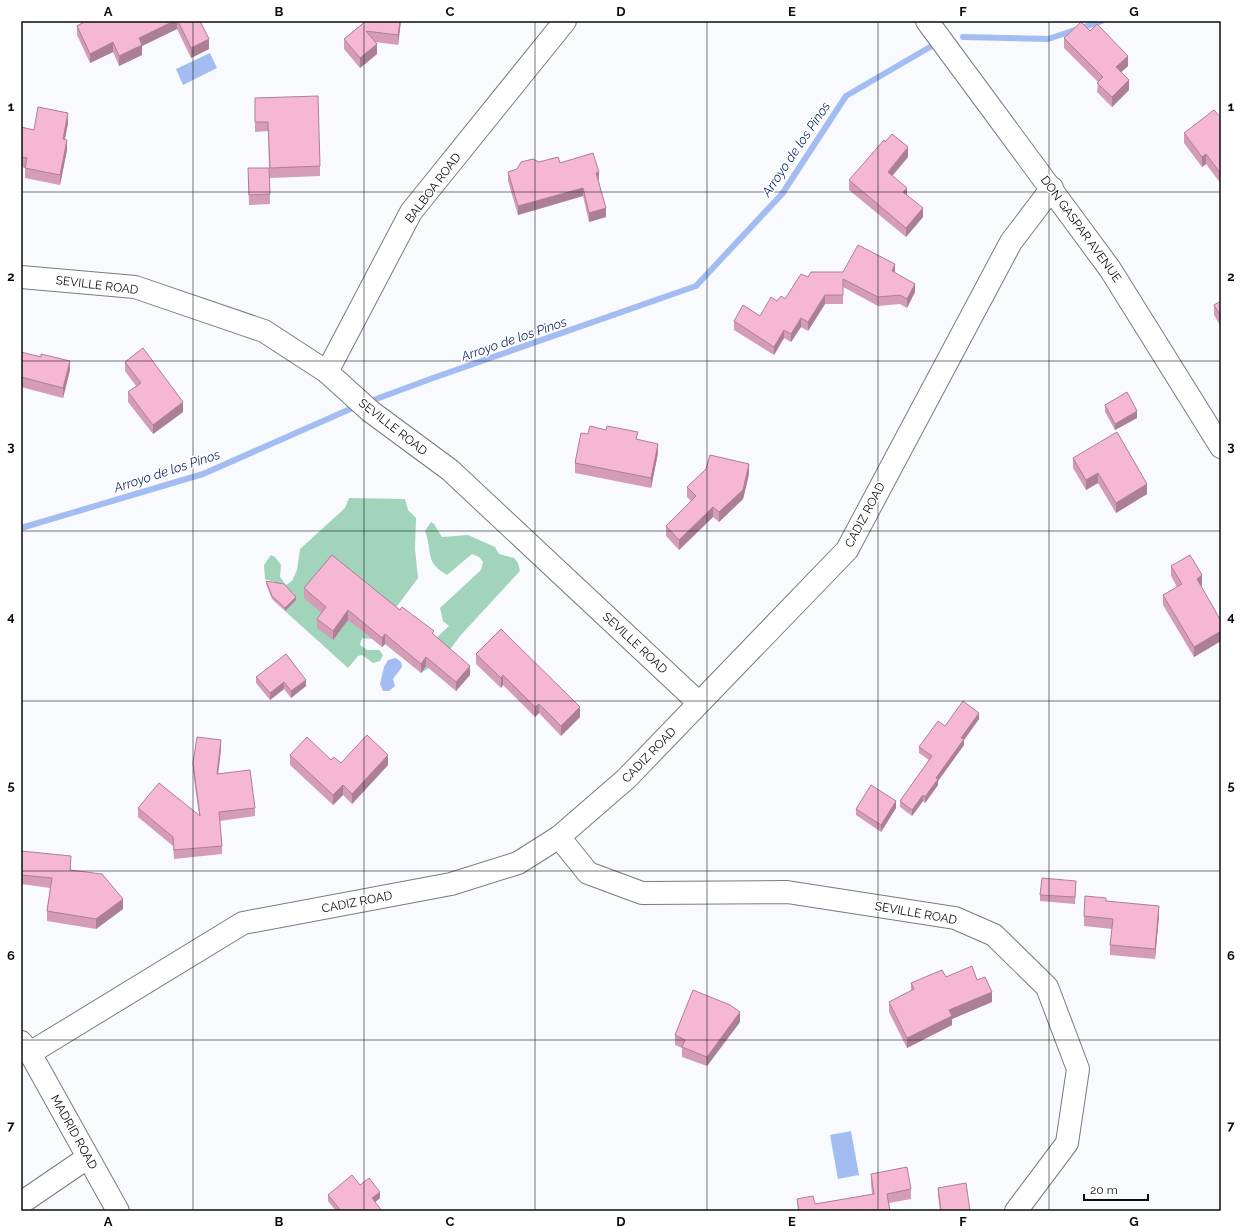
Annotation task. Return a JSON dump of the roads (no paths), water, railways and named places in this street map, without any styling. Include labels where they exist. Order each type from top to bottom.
[{"type":"street","name":"BALBOA ROAD","points":[[327,372],[411,212],[565,21]]},
{"type":"street","name":"DON GASPAR AVENUE","points":[[927,21],[1052,188],[1110,269],[1221,447]]},
{"type":"street","name":"CADIZ ROAD","points":[[26,1048],[243,923],[451,884],[518,863],[559,837],[626,779],[847,550],[1011,242],[1052,188]]},
{"type":"street","name":"SEVILLE ROAD","points":[[21,277],[135,287],[264,331],[327,372],[370,411],[450,470],[700,703]]},
{"type":"street","name":"SEVILLE ROAD","points":[[559,837],[588,873],[642,893],[787,892],[955,918],[994,935],[1047,987],[1078,1069],[1067,1142],[1016,1211]]},
{"type":"street","name":"MADRID ROAD","points":[[26,1048],[118,1211]]},
{"type":"street","points":[[21,1203],[87,1158]]},
{"type":"water","points":[[210,53],[217,68],[183,85],[176,69]]},
{"type":"water","points":[[396,658],[401,662],[402,667],[393,679],[395,686],[389,691],[383,691],[380,684],[384,667],[388,660]]},
{"type":"water","points":[[851,1131],[859,1175],[838,1179],[830,1135]]},
{"type":"waterway","name":"Arroyo de los Pinos","points":[[963,37],[1048,39],[1102,21]]},
{"type":"waterway","name":"Arroyo de los Pinos","points":[[368,402],[696,286],[782,194],[846,96],[930,47]]},
{"type":"waterway","name":"Arroyo de los Pinos","points":[[21,528],[203,474],[357,406]]}]
